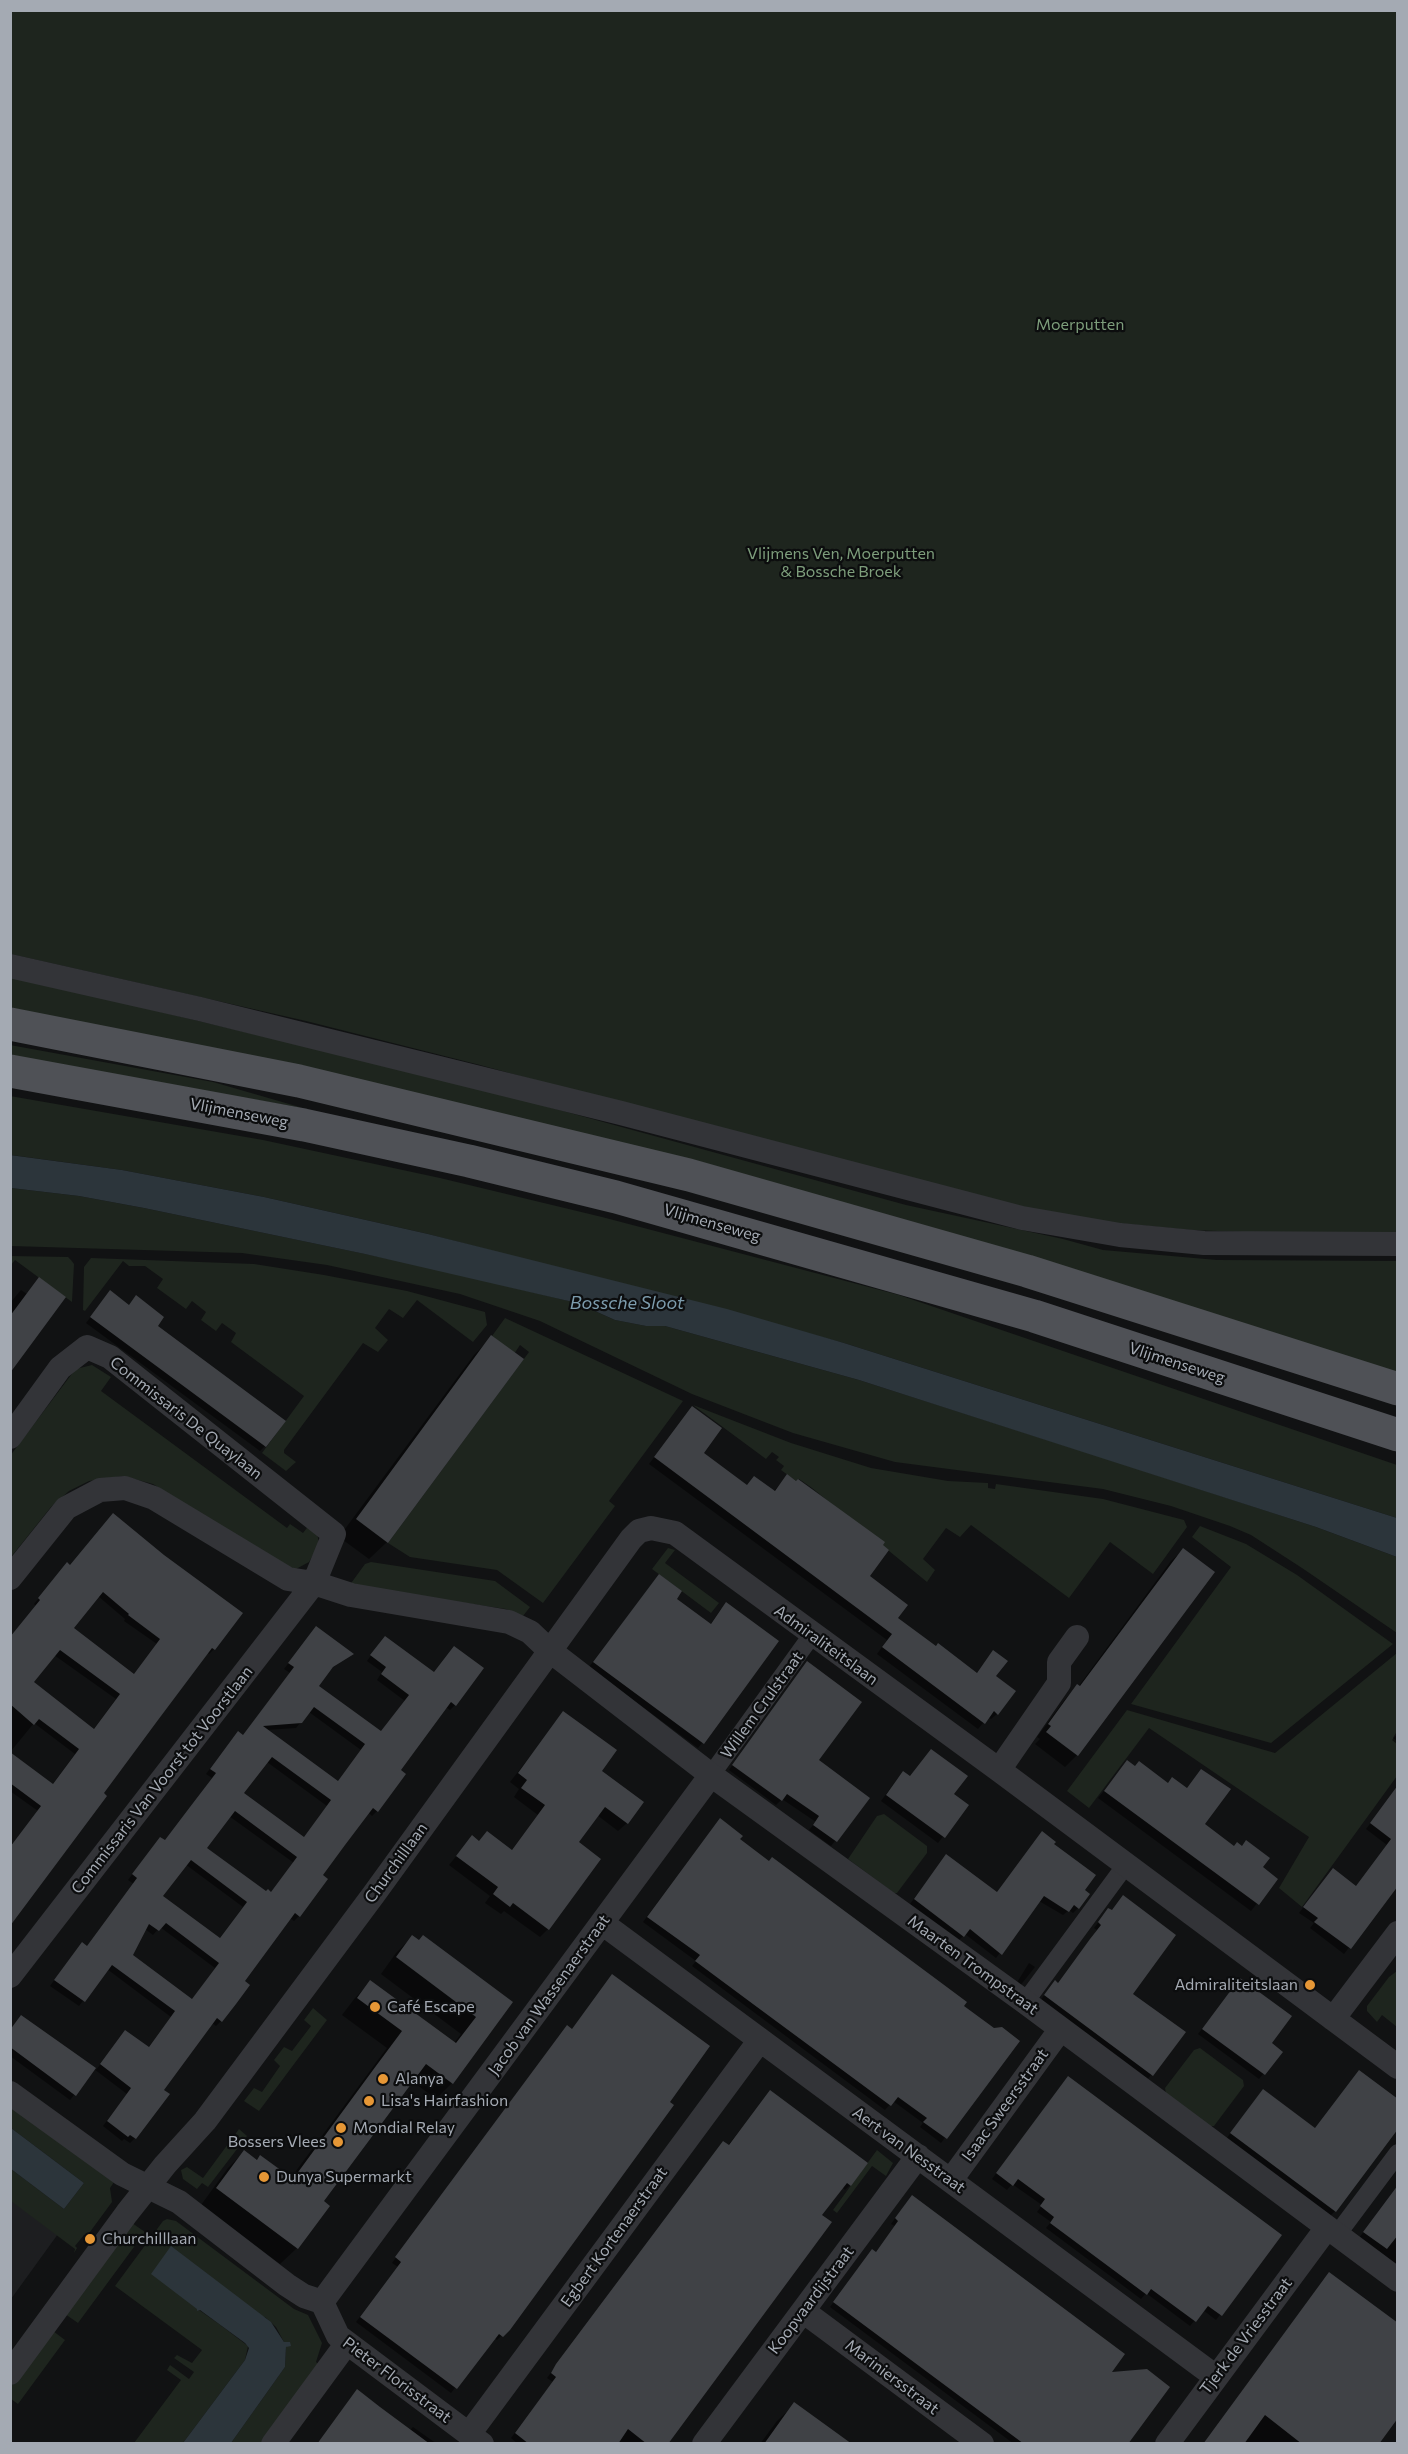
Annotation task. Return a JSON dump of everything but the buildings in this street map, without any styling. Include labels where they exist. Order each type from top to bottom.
[{"type":"main road","points":[[10,1024],[299,1081],[689,1175],[1027,1271],[1398,1389]]},
{"type":"main road","name":"Vlijmenseweg","points":[[10,1071],[304,1125],[469,1161],[616,1197],[1034,1316],[1398,1435]]},
{"type":"street","points":[[10,966],[200,1009],[621,1113],[1022,1218],[1120,1235],[1204,1243],[1398,1244]]},
{"type":"street","name":"Commissaris De Quaylaan","points":[[10,1437],[60,1368],[87,1347],[110,1357],[334,1534],[314,1583]]},
{"type":"street","points":[[10,1578],[66,1508],[100,1490],[125,1488],[154,1498],[288,1579],[314,1583],[351,1595],[509,1622],[530,1632],[549,1650]]},
{"type":"street","name":"Admiraliteitslaan","points":[[651,1528],[675,1533],[999,1770],[1398,2067]]},
{"type":"street","name":"Churchilllaan","points":[[10,2373],[148,2187],[230,2087],[379,1887],[631,1539],[639,1531],[651,1528]]},
{"type":"street","name":"Commissaris Van Voorst tot Voorstlaan","points":[[10,1976],[314,1583]]},
{"type":"street","name":"Willem Crulstraat","points":[[711,1775],[812,1635]]},
{"type":"street","points":[[999,1770],[1059,1683],[1059,1662],[1077,1637]]},
{"type":"street","name":"Maarten Trompstraat","points":[[549,1650],[711,1775],[1025,2002],[1398,2280]]},
{"type":"street","name":"Jacob van Wassenaerstraat","points":[[322,2302],[711,1775]]},
{"type":"street","points":[[1025,2002],[1125,1866]]},
{"type":"street","name":"Aert van Nesstraat","points":[[602,1923],[1216,2376]]},
{"type":"street","points":[[1333,2019],[1398,1933]]},
{"type":"street","name":"Isaac Sweersstraat","points":[[951,2180],[1060,2030]]},
{"type":"street","name":"Egbert Kortenaerstraat","points":[[475,2439],[760,2040]]},
{"type":"street","points":[[10,2093],[122,2174],[179,2202],[286,2286],[304,2296],[322,2302]]},
{"type":"street","points":[[1331,2232],[1398,2153]]},
{"type":"street","name":"Koopvaardijstraat","points":[[704,2444],[918,2156]]},
{"type":"street","name":"Tjerk de Vriesstraat","points":[[1167,2444],[1216,2376],[1331,2232]]},
{"type":"street","name":"Pieter Florisstraat","points":[[322,2302],[338,2336],[475,2439]]},
{"type":"street","name":"Mariniersstraat","points":[[803,2311],[974,2441]]},
{"type":"street","points":[[273,2444],[347,2343]]},
{"type":"shaded area","points":[[11,2199],[58,2234],[11,2299]]},
{"type":"green space","name":"Vlijmens Ven, Moerputten & Bossche Broek","points":[[10,11],[1397,11],[1397,1238],[1191,1230],[1029,1215],[480,1065],[306,1021],[11,954]]},
{"type":"green space","points":[[10,976],[472,1086],[906,1205],[1063,1239],[1103,1250],[1217,1260],[1397,1261],[1397,1374],[11,1012]]},
{"type":"green space","points":[[10,1045],[213,1082],[303,1108],[11,1058]]},
{"type":"green space","points":[[10,1096],[263,1140],[440,1178],[602,1217],[899,1295],[1397,1465],[1397,1518],[844,1343],[428,1234],[264,1197],[122,1170],[11,1155]]},
{"type":"green space","points":[[11,1188],[79,1196],[144,1208],[428,1267],[577,1303],[615,1320],[646,1326],[665,1326],[859,1380],[1107,1459],[1316,1527],[1397,1557],[1397,1633],[1251,1535],[1230,1526],[1171,1506],[1103,1489],[895,1462],[793,1433],[692,1394],[540,1321],[460,1294],[327,1265],[242,1253],[11,1246]]},
{"type":"green space","points":[[10,1256],[68,1257],[74,1264],[72,1302],[15,1260],[11,1265]]},
{"type":"green space","points":[[91,1258],[254,1264],[324,1275],[407,1291],[485,1312],[487,1325],[473,1342],[417,1300],[403,1318],[389,1309],[375,1328],[388,1340],[378,1352],[363,1343],[284,1450],[284,1453],[296,1462],[286,1471],[262,1453],[304,1396],[231,1342],[236,1333],[222,1323],[216,1331],[201,1320],[206,1312],[192,1301],[186,1309],[157,1288],[163,1279],[145,1266],[129,1266],[123,1261],[85,1311],[83,1310],[84,1267]]},
{"type":"green space","points":[[505,1318],[683,1401],[609,1501],[615,1506],[543,1603],[497,1570],[410,1557],[388,1543],[529,1352],[520,1345],[514,1354],[492,1336]]},
{"type":"green space","points":[[92,1365],[111,1377],[101,1391],[287,1528],[290,1524],[303,1533],[310,1524],[317,1531],[319,1545],[309,1562],[296,1569],[282,1565],[153,1484],[123,1476],[89,1481],[69,1491],[51,1507],[11,1557],[10,1456],[76,1369]]},
{"type":"green space","points":[[693,1405],[791,1443],[871,1468],[948,1481],[988,1483],[988,1488],[995,1489],[996,1484],[1103,1499],[1184,1520],[1187,1527],[1153,1574],[1110,1542],[1069,1598],[971,1525],[960,1537],[946,1528],[923,1559],[935,1570],[927,1582],[812,1488],[799,1479],[796,1481],[781,1470],[784,1466],[776,1460],[779,1457],[772,1452],[766,1459]]},
{"type":"green space","points":[[1200,1526],[1246,1544],[1297,1575],[1393,1644],[1271,1743],[1131,1704],[1231,1567],[1192,1537]]},
{"type":"green space","points":[[668,1548],[675,1550],[665,1563],[719,1603],[711,1613],[652,1569]]},
{"type":"green space","points":[[371,1562],[495,1581],[530,1607],[523,1616],[506,1609],[349,1586],[365,1564]]},
{"type":"green space","points":[[1397,1653],[1397,1731],[1393,1738],[1397,1741],[1397,1776],[1302,1907],[1279,1888],[1309,1837],[1149,1728],[1089,1808],[1067,1791],[1127,1710],[1275,1753]]},
{"type":"green space","points":[[884,1814],[927,1846],[927,1853],[897,1893],[848,1859],[877,1816]]},
{"type":"green space","points":[[1397,1971],[1397,2027],[1382,2015],[1377,2022],[1367,2011],[1367,2006],[1389,1977]]},
{"type":"green space","points":[[313,2008],[327,2020],[259,2111],[244,2101],[254,2088],[262,2092],[280,2066],[274,2060],[284,2047],[292,2051],[311,2026],[304,2020]]},
{"type":"green space","points":[[1200,2048],[1243,2080],[1244,2086],[1214,2126],[1209,2126],[1166,2094],[1165,2088],[1194,2050]]},
{"type":"green space","points":[[11,2105],[114,2182],[110,2188],[112,2202],[87,2236],[84,2235],[75,2246],[77,2248],[74,2253],[75,2249],[11,2201],[11,2169],[64,2209],[84,2183],[11,2128]]},
{"type":"green space","points":[[239,2129],[247,2136],[208,2187],[202,2183],[197,2189],[183,2179],[181,2170],[187,2167],[203,2178]]},
{"type":"green space","points":[[877,2150],[893,2163],[886,2176],[872,2166],[837,2213],[833,2210]]},
{"type":"green space","points":[[167,2219],[176,2221],[294,2309],[308,2315],[322,2343],[316,2362],[322,2367],[265,2443],[231,2443],[285,2367],[286,2347],[290,2342],[284,2342],[276,2327],[265,2317],[198,2309],[197,2311],[199,2310],[248,2346],[245,2360],[183,2443],[134,2443],[181,2380],[167,2370],[170,2365],[189,2379],[194,2372],[174,2358],[177,2355],[192,2363],[202,2350],[115,2286],[163,2221]]},
{"type":"green space","points":[[132,2223],[145,2232],[78,2323],[65,2314]]},
{"type":"green space","points":[[53,2331],[65,2340],[18,2404],[11,2399],[10,2387]]},
{"type":"water","name":"Bossche Sloot","points":[[10,1155],[122,1170],[264,1197],[428,1234],[727,1309],[844,1343],[1397,1518],[1397,1557],[1316,1527],[859,1380],[665,1326],[646,1326],[615,1320],[577,1303],[365,1254],[144,1208],[79,1196],[11,1188]]},
{"type":"water","points":[[11,2128],[84,2183],[64,2209],[11,2169]]},
{"type":"water","points":[[171,2246],[271,2322],[284,2342],[290,2342],[291,2346],[286,2347],[285,2367],[231,2443],[183,2443],[245,2360],[249,2348],[200,2310],[197,2311],[151,2274]]},
{"type":"place","name":"Admiraliteitslaan","points":[[1310,1985]]},
{"type":"place","name":"Café Escape","points":[[375,2007]]},
{"type":"place","name":"Alanya","points":[[383,2079]]},
{"type":"place","name":"Lisa's Hairfashion","points":[[369,2101]]},
{"type":"place","name":"Mondial Relay","points":[[341,2128]]},
{"type":"place","name":"Bossers Vlees","points":[[338,2142]]},
{"type":"place","name":"Dunya Supermarkt","points":[[264,2177]]},
{"type":"place","name":"Churchilllaan","points":[[90,2239]]},
{"type":"park label","name":"Moerputten","points":[[1080,325]]}]
